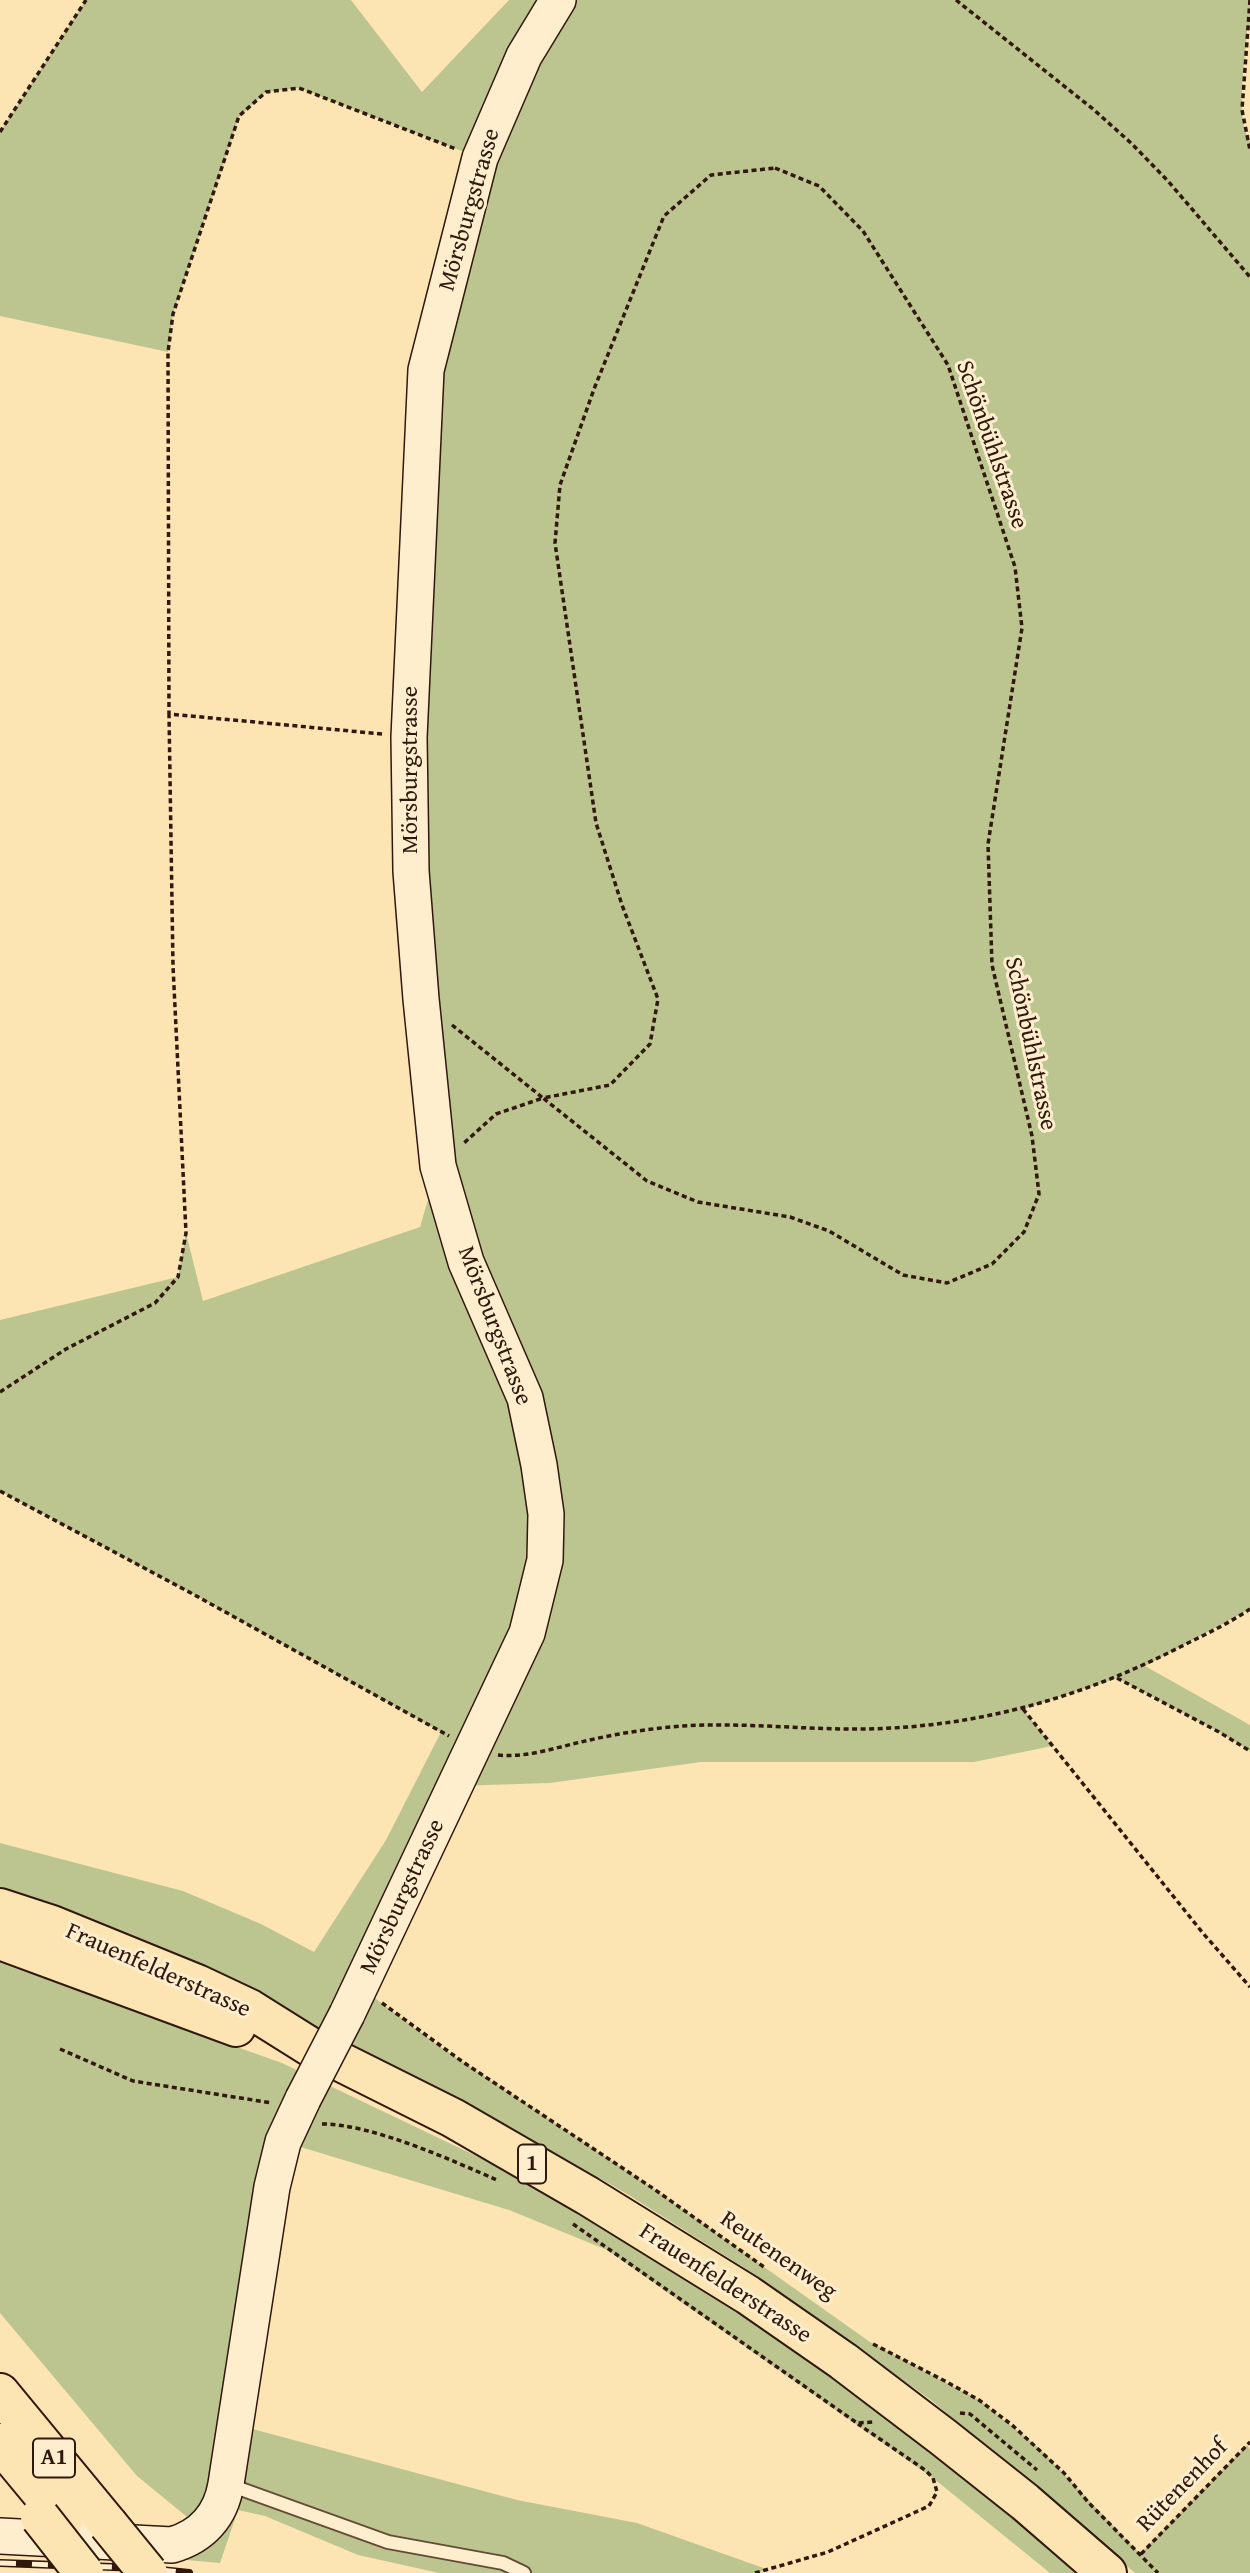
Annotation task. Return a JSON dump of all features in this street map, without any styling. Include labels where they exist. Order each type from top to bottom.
[{"type":"main road","name":"Frauenfelderstrasse","points":[[0,1908],[52,1925],[197,1984],[250,2009],[309,2046],[453,2118],[588,2196],[748,2295],[843,2361],[943,2437],[1107,2573]]},
{"type":"main road","name":"Frauenfelderstrasse","points":[[0,1940],[242,2029],[309,2046]]},
{"type":"main road","name":"A1","points":[[0,2393],[148,2573]]},
{"type":"main road","name":"A1","points":[[0,2443],[52,2518],[106,2573]]},
{"type":"main road","points":[[0,2471],[52,2518],[85,2573]]},
{"type":"street","name":"Mörsburgstrasse","points":[[0,2536],[172,2545],[194,2536],[213,2519],[224,2498],[272,2187],[284,2142],[308,2110],[353,2000],[527,1633],[545,1560],[546,1514],[525,1398],[466,1262],[438,1166],[411,871],[409,737],[426,370],[480,158],[524,56],[558,0]]},
{"type":"lane","points":[[226,2484],[388,2542],[503,2563],[524,2573]]},
{"type":"path","points":[[0,132],[86,0]]},
{"type":"path","points":[[956,0],[1093,109],[1131,143],[1168,181],[1250,277]]},
{"type":"path","points":[[1250,0],[1242,110],[1250,150]]},
{"type":"path","points":[[0,1392],[66,1349],[155,1303],[178,1277],[186,1233],[173,966],[168,352],[173,314],[239,116],[266,92],[299,88],[480,158]]},
{"type":"path","name":"Schönbühlstrasse","points":[[421,999],[543,1098],[648,1181],[698,1202],[790,1217],[829,1231],[903,1275],[947,1283],[992,1264],[1024,1232],[1039,1194],[1032,1136],[992,965],[988,844],[1022,628],[1015,568],[948,365],[863,231],[819,186],[775,168],[711,175],[664,216],[594,388],[560,485],[555,543],[596,823],[622,905],[658,999],[650,1044],[610,1085],[543,1098],[496,1114],[438,1166]]},
{"type":"path","points":[[169,714],[409,737]]},
{"type":"path","points":[[0,1492],[191,1593],[472,1750],[511,1756],[611,1736],[669,1728],[722,1725],[894,1728],[956,1721],[1023,1709],[1117,1678],[1250,1609]]},
{"type":"path","points":[[1117,1678],[1250,1751]]},
{"type":"path","points":[[1023,1709],[1250,1987]]},
{"type":"path","name":"Reutenenweg","points":[[353,2000],[455,2057],[654,2189],[768,2270]]},
{"type":"path","points":[[60,2049],[133,2081],[308,2110],[349,2127],[398,2141],[502,2182]]},
{"type":"path","points":[[563,2216],[607,2250],[933,2478],[937,2492],[929,2506],[828,2552],[755,2573]]},
{"type":"path","points":[[870,2343],[979,2400],[1039,2448],[1158,2573]]},
{"type":"path","points":[[954,2412],[970,2414],[1044,2477]]},
{"type":"path","points":[[856,2423],[877,2422]]},
{"type":"path","name":"Rütenenhof","points":[[1141,2554],[1250,2442]]},
{"type":"path","points":[[1076,2504],[1088,2501]]},
{"type":"green space","points":[[86,0],[351,0],[422,92],[509,0],[1250,0],[1250,30],[1247,30],[1242,103],[1245,131],[1250,141],[1250,1609],[1145,1666],[1250,1725],[1250,1751],[1117,1678],[1023,1709],[1052,1746],[974,1762],[701,1762],[550,1783],[456,1786],[360,1987],[439,2046],[654,2189],[870,2342],[979,2400],[1039,2448],[1140,2554],[1247,2445],[1250,2450],[1250,2573],[1135,2573],[931,2400],[743,2267],[627,2194],[491,2116],[284,2010],[0,1893],[0,1843],[183,1891],[261,1924],[314,1952],[386,1840],[441,1732],[0,1491],[0,1320],[178,1277],[186,1233],[203,1301],[420,1227],[438,1166],[421,999],[426,370],[480,158],[299,88],[266,92],[239,117],[173,314],[168,352],[0,316],[0,132]]},
{"type":"green space","points":[[0,1963],[282,2063],[539,2186],[699,2279],[855,2390],[977,2484],[1082,2573],[1050,2573],[933,2478],[607,2250],[509,2210],[284,2142],[234,2424],[517,2500],[637,2523],[769,2570],[755,2573],[439,2573],[358,2555],[265,2516],[238,2510],[220,2563],[187,2560],[163,2531],[192,2521],[137,2476],[0,2313]]},
{"type":"railway","points":[[0,2563],[142,2568],[189,2573]]}]
